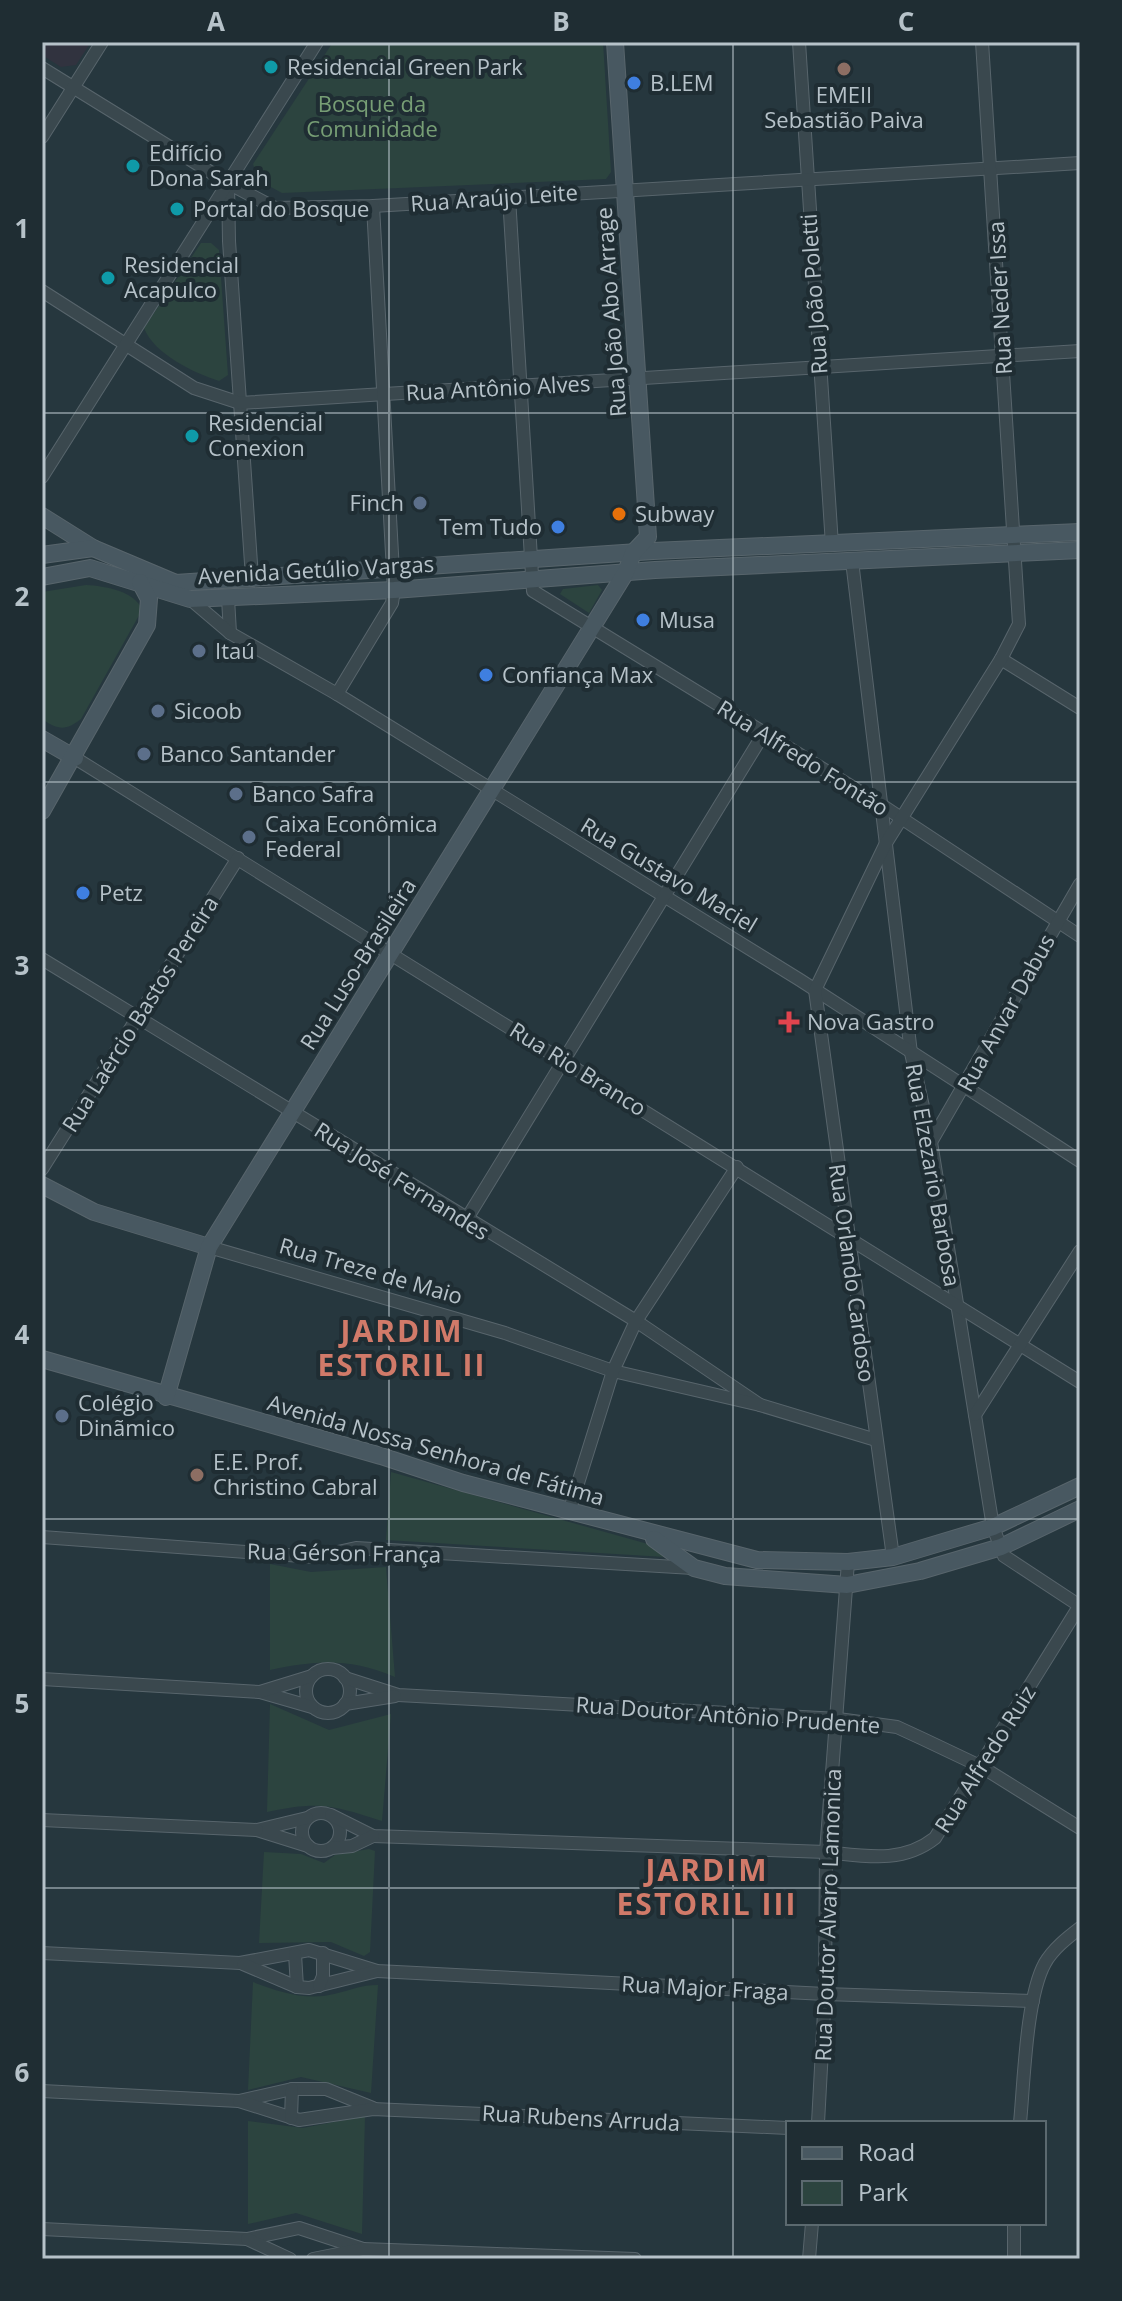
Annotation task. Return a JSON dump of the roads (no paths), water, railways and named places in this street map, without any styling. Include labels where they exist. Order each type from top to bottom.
[{"type":"street","points":[[42,137],[102,42]]},
{"type":"street","points":[[42,477],[317,42]]},
{"type":"street","name":"Rua João Abo Arrage","points":[[615,42],[650,544],[655,570]]},
{"type":"street","name":"Rua João Poletti","points":[[799,42],[832,545]]},
{"type":"street","name":"Rua Neder Issa","points":[[815,990],[886,843],[1001,659],[1019,624],[1016,536],[1007,464],[1004,355],[982,42]]},
{"type":"street","name":"Rua Araújo Leite","points":[[42,68],[228,183],[275,208],[373,206],[1080,163]]},
{"type":"street","points":[[228,183],[252,578]]},
{"type":"street","points":[[509,197],[533,579]]},
{"type":"street","points":[[337,694],[392,603],[394,590],[373,206]]},
{"type":"street","name":"Rua Antônio Alves","points":[[42,291],[194,388],[240,403],[1080,351]]},
{"type":"street","points":[[42,516],[93,548],[176,583]]},
{"type":"street","points":[[626,572],[633,553],[650,544],[832,545],[1080,532]]},
{"type":"street","points":[[42,555],[93,548]]},
{"type":"street","name":"Avenida Getúlio Vargas","points":[[176,583],[190,599],[228,598],[394,590],[655,570],[1080,550]]},
{"type":"street","name":"Avenida Getúlio Vargas","points":[[176,583],[633,553]]},
{"type":"street","name":"Rua Elzezario Barbosa","points":[[852,561],[911,1053],[931,1142],[993,1527],[1001,1547]]},
{"type":"street","points":[[42,577],[90,568],[190,599]]},
{"type":"street","name":"Rua Luso-Brasileira","points":[[166,1397],[209,1247],[626,572]]},
{"type":"street","name":"Rua Alfredo Fontão","points":[[533,579],[533,591],[591,629],[880,804],[1080,936]]},
{"type":"street","points":[[42,811],[75,758],[147,625],[149,599],[140,582]]},
{"type":"street","points":[[228,598],[230,633]]},
{"type":"street","name":"Rua Gustavo Maciel","points":[[190,599],[230,633],[337,694],[815,990],[1080,1161]]},
{"type":"street","points":[[1001,659],[1076,703]]},
{"type":"street","points":[[466,1220],[764,733]]},
{"type":"street","points":[[42,739],[75,758]]},
{"type":"street","name":"Rua Rio Branco","points":[[75,758],[1080,1382]]},
{"type":"street","name":"Rua Laércio Bastos Pereira","points":[[42,1169],[238,858]]},
{"type":"street","name":"Rua Anvar Dabus","points":[[931,1142],[1080,884]]},
{"type":"street","name":"Rua José Fernandes","points":[[42,959],[636,1321],[760,1405]]},
{"type":"street","name":"Rua Orlando Cardoso","points":[[815,990],[846,1235],[893,1557]]},
{"type":"street","points":[[569,1512],[613,1371],[636,1321],[737,1167]]},
{"type":"street","name":"Rua Treze de Maio","points":[[42,1185],[94,1212],[505,1333],[613,1371],[760,1405],[876,1440]]},
{"type":"street","points":[[975,1415],[1080,1251]]},
{"type":"street","name":"Avenida Nossa Senhora de Fátima","points":[[42,1359],[569,1512],[757,1560],[848,1562],[893,1557],[993,1527],[1080,1486]]},
{"type":"street","points":[[702,1391],[713,1375]]},
{"type":"street","name":"Avenida Nossa Senhora de Fátima","points":[[635,1528],[668,1546],[691,1566],[725,1576],[847,1585],[920,1571],[1001,1547],[1080,1509]]},
{"type":"street","name":"Rua Gérson França","points":[[42,1537],[315,1557],[356,1548],[691,1566]]},
{"type":"street","points":[[691,1566],[700,1545]]},
{"type":"street","points":[[1001,1547],[1004,1556],[1080,1606]]},
{"type":"street","name":"Rua Doutor Alvaro Lamonica","points":[[818,2121],[825,1994],[826,1852],[848,1562]]},
{"type":"street","name":"Rua Alfredo Ruiz","points":[[257,1830],[307,1818],[319,1812],[373,1836],[826,1852],[880,1857],[905,1855],[935,1838],[1080,1606]]},
{"type":"street","name":"Rua Doutor Antônio Prudente","points":[[260,1692],[326,1669],[398,1695]]},
{"type":"street","points":[[312,1676],[306,1695],[312,1707]]},
{"type":"street","points":[[345,1678],[350,1692],[345,1704]]},
{"type":"street","name":"Rua Doutor Antônio Prudente","points":[[42,1679],[260,1692],[332,1713],[345,1704],[398,1695],[838,1719],[897,1727],[982,1767],[1080,1828]]},
{"type":"street","points":[[331,1815],[341,1831],[332,1848]]},
{"type":"street","points":[[307,1818],[302,1836],[308,1846]]},
{"type":"street","name":"Rua Alfredo Ruiz","points":[[42,1820],[257,1830],[319,1851],[352,1846],[373,1836]]},
{"type":"street","points":[[1020,2121],[1033,2001],[1044,1964],[1063,1941],[1080,1928]]},
{"type":"street","name":"Rua Major Fraga","points":[[42,1953],[240,1963],[309,1950],[377,1971],[825,1994],[1033,2001]]},
{"type":"street","points":[[319,1986],[324,1967],[323,1953]]},
{"type":"street","points":[[295,1954],[297,1987]]},
{"type":"street","name":"Rua Major Fraga","points":[[240,1963],[297,1987],[319,1986],[377,1971]]},
{"type":"street","points":[[291,2118],[292,2089]]},
{"type":"street","name":"Rua Rubens Arruda","points":[[239,2101],[292,2089],[326,2089],[373,2109]]},
{"type":"street","points":[[325,2118],[326,2089]]},
{"type":"street","name":"Rua Rubens Arruda","points":[[42,2091],[239,2101],[291,2118],[325,2118],[373,2109],[786,2128]]},
{"type":"street","points":[[809,2259],[812,2225]]},
{"type":"street","points":[[1014,2225],[1014,2259]]},
{"type":"street","points":[[286,2258],[282,2241],[289,2228]]},
{"type":"street","points":[[42,2229],[247,2239],[289,2228],[312,2231],[363,2249]]},
{"type":"street","points":[[312,2231],[317,2244],[314,2259],[363,2249],[635,2259]]},
{"type":"street","points":[[247,2239],[286,2258]]},
{"type":"place","name":"Residencial Green Park","points":[[271,67]]},
{"type":"place","name":"EMEII Sebastião Paiva","points":[[844,69]]},
{"type":"place","name":"B.LEM","points":[[634,83]]},
{"type":"place","name":"Edifício Dona Sarah","points":[[133,166]]},
{"type":"place","name":"Portal do Bosque","points":[[177,209]]},
{"type":"place","name":"Residencial Acapulco","points":[[108,278]]},
{"type":"place","name":"Residencial Conexion","points":[[192,436]]},
{"type":"place","name":"Finch","points":[[420,503]]},
{"type":"place","name":"Subway","points":[[619,514]]},
{"type":"place","name":"Tem Tudo","points":[[558,527]]},
{"type":"place","name":"Musa","points":[[643,620]]},
{"type":"place","name":"Itaú","points":[[199,651]]},
{"type":"place","name":"Confiança Max","points":[[486,675]]},
{"type":"place","name":"Sicoob","points":[[158,711]]},
{"type":"place","name":"Banco Santander","points":[[144,754]]},
{"type":"place","name":"Banco Safra","points":[[236,794]]},
{"type":"place","name":"Caixa Econômica Federal","points":[[249,837]]},
{"type":"place","name":"Petz","points":[[83,893]]},
{"type":"place","name":"Nova Gastro","points":[[789,1022]]},
{"type":"place","name":"Colégio Dinãmico","points":[[62,1416]]},
{"type":"place","name":"E.E. Prof. Christino Cabral","points":[[197,1475]]},
{"type":"district","name":"JARDIM ESTORIL II","points":[[402,1349]]},
{"type":"district","name":"JARDIM ESTORIL III","points":[[707,1888]]},
{"type":"park label","name":"Bosque da Comunidade","points":[[372,116]]}]
